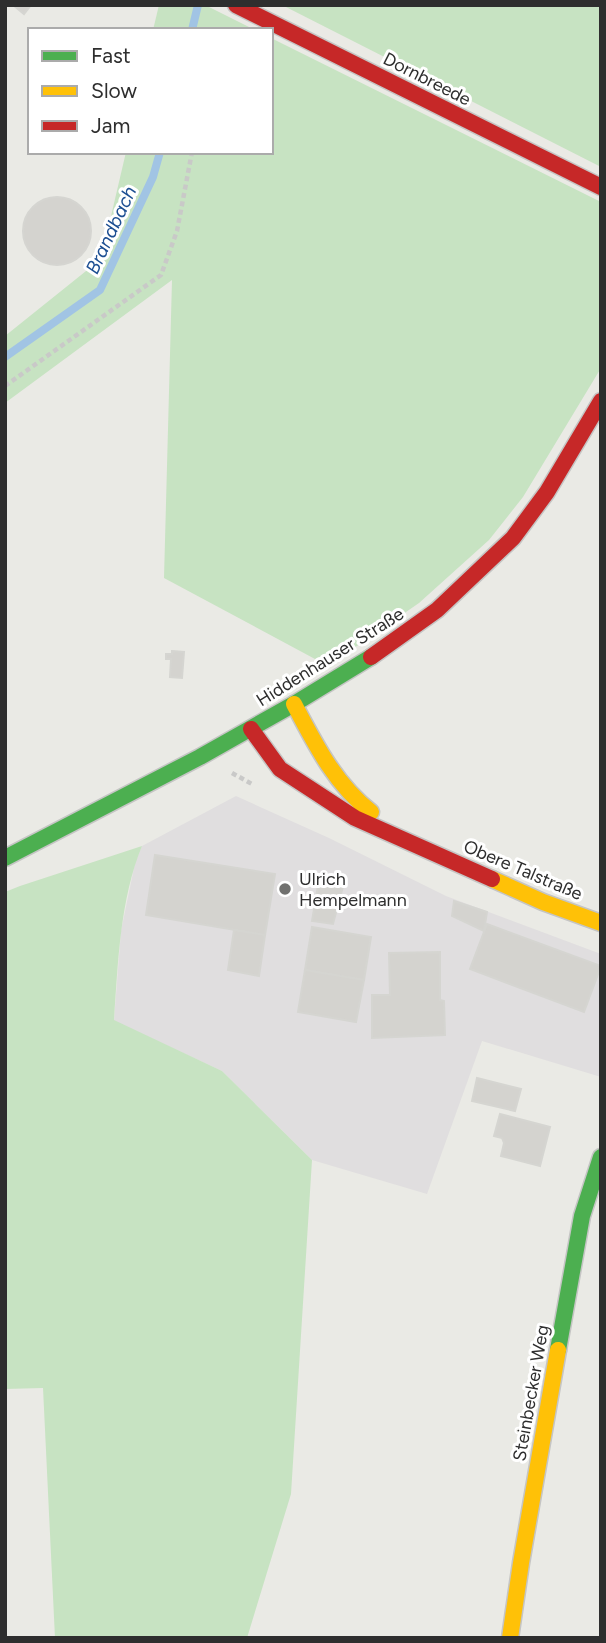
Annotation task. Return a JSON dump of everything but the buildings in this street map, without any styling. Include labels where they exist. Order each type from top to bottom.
[{"type":"street","name":"Dornbreede","points":[[236,5],[601,187]]},
{"type":"street","name":"Hiddenhauser Straße","points":[[5,858],[251,729],[376,655],[437,610],[513,538],[547,492],[601,401]]},
{"type":"street","name":"Obere Talstraße","points":[[294,704],[335,775],[363,807],[430,851]]},
{"type":"street","name":"Obere Talstraße","points":[[251,729],[280,769],[355,818],[543,902],[601,923]]},
{"type":"street","name":"Steinbecker Weg","points":[[510,1638],[582,1216],[601,1157]]},
{"type":"path","points":[[5,386],[161,275],[177,231],[192,154]]},
{"type":"shaded area","points":[[236,796],[446,896],[601,954],[601,1077],[482,1041],[427,1194],[312,1160],[222,1071],[114,1021],[121,931],[135,863],[142,846]]},
{"type":"green space","points":[[159,5],[205,5],[251,28],[153,28]]},
{"type":"green space","points":[[282,5],[601,5],[601,167]]},
{"type":"green space","points":[[273,39],[601,202],[601,368],[523,497],[489,540],[419,603],[328,666],[164,578],[172,280],[5,403],[5,336],[101,259],[126,154],[273,154]]},
{"type":"green space","points":[[142,846],[125,909],[114,1020],[222,1071],[312,1160],[291,1494],[247,1638],[55,1638],[43,1388],[5,1389],[5,892]]},
{"type":"waterway","name":"Brandbach","points":[[192,28],[198,5]]},
{"type":"waterway","name":"Brandbach","points":[[5,357],[100,290],[153,177],[159,154]]},
{"type":"traffic: fast","points":[[5,858],[200,757],[371,657]]},
{"type":"traffic: fast","points":[[558,1350],[582,1216],[601,1157]]},
{"type":"traffic: slow","points":[[294,704],[336,776],[371,812]]},
{"type":"traffic: slow","points":[[492,879],[543,902],[601,923]]},
{"type":"traffic: slow","points":[[510,1638],[558,1350]]},
{"type":"traffic: jam","points":[[236,5],[601,187]]},
{"type":"traffic: jam","points":[[371,657],[437,610],[513,538],[547,492],[601,401]]},
{"type":"traffic: jam","points":[[251,729],[280,769],[355,818],[492,879]]},
{"type":"place","name":"Ulrich Hempelmann","points":[[285,889]]}]
